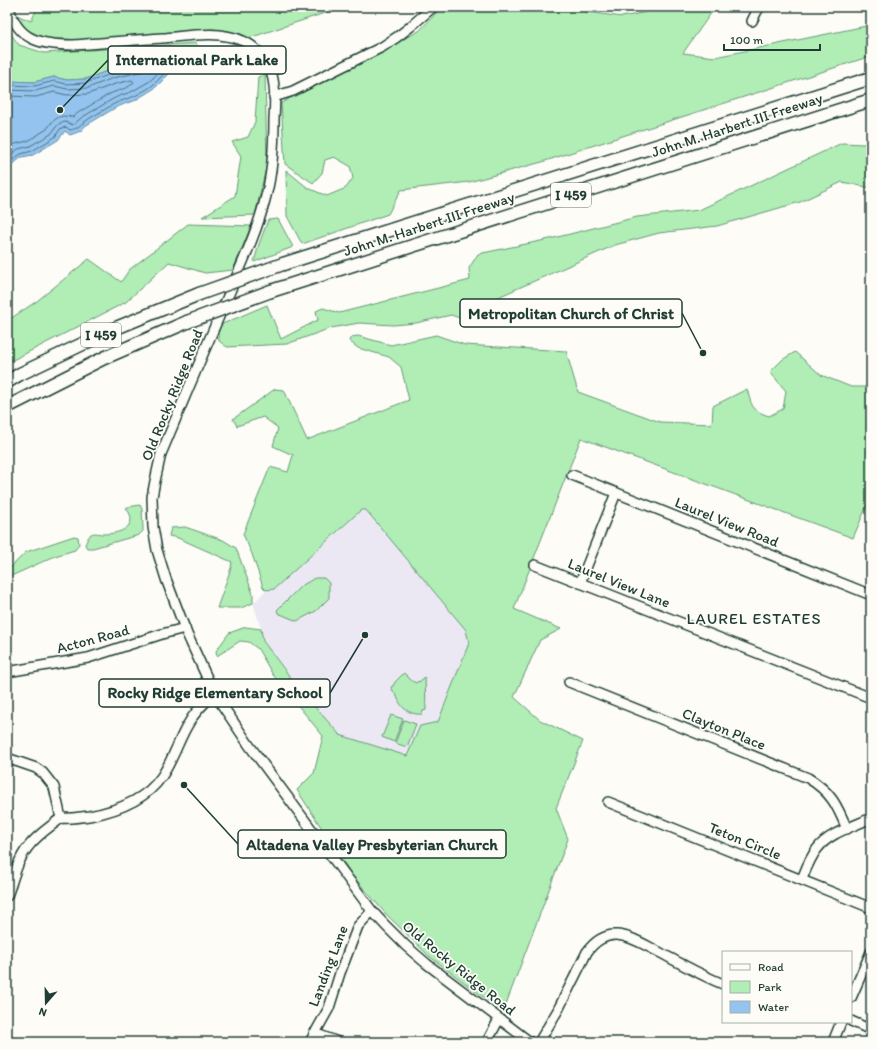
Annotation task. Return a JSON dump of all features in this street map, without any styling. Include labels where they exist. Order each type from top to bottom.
[{"type":"highway","name":"John M. Harbert III Freeway","points":[[7,382],[20,374],[116,328],[199,294],[282,264],[871,78]]},
{"type":"highway","name":"John M. Harbert III Freeway","points":[[7,407],[104,358],[187,322],[271,291],[871,100]]},
{"type":"street","name":"Old Rocky Ridge Road","points":[[9,7],[15,24],[23,33],[35,40],[54,45],[79,45],[218,35],[236,38],[250,45],[264,57],[270,69],[274,97],[274,140],[270,180],[262,211],[246,253],[161,454],[152,497],[154,537],[157,550],[166,579],[185,628],[214,693],[249,745],[372,911],[406,946],[427,964],[530,1042]]},
{"type":"street","points":[[274,97],[293,91],[382,47],[406,31],[433,7]]},
{"type":"street","points":[[752,22],[756,11],[760,7]]},
{"type":"street","name":"Laurel View Road","points":[[572,475],[871,595]]},
{"type":"street","points":[[580,583],[616,493]]},
{"type":"street","name":"Laurel View Lane","points":[[535,565],[871,698]]},
{"type":"street","name":"Acton Road","points":[[7,672],[88,658],[185,628]]},
{"type":"street","name":"Clayton Place","points":[[569,682],[808,778],[822,788],[832,799],[838,807],[847,829]]},
{"type":"street","points":[[7,896],[18,866],[28,847],[42,832],[62,818],[70,819],[106,813],[126,805],[151,788],[161,777],[171,761],[190,721],[200,707],[214,693]]},
{"type":"street","points":[[7,758],[36,768],[44,773],[54,787],[62,818]]},
{"type":"street","name":"Teton Circle","points":[[608,802],[871,908]]},
{"type":"street","points":[[802,880],[809,861],[818,847],[829,838],[871,818]]},
{"type":"street","name":"Landing Lane","points":[[338,1042],[312,1038],[329,1008],[340,973],[358,926],[372,911]]},
{"type":"street","points":[[539,1042],[558,1010],[587,952],[595,942],[606,937],[616,935],[633,939],[722,984]]},
{"type":"street","points":[[852,996],[871,952]]},
{"type":"street","points":[[487,1042],[499,1019]]},
{"type":"street","points":[[852,1021],[871,1030]]},
{"type":"street","points":[[833,1042],[841,1023]]},
{"type":"shaded area","points":[[366,509],[466,630],[469,643],[438,722],[420,726],[407,756],[340,735],[299,689],[263,640],[253,603],[266,590],[274,589],[361,510]]},
{"type":"green space","points":[[38,7],[63,7],[76,11],[83,7],[332,7],[334,10],[249,38],[214,29],[79,40],[44,40],[30,35],[14,14],[31,21]]},
{"type":"green space","points":[[442,7],[574,7],[582,11],[622,17],[647,12],[657,7],[717,7],[683,53],[715,57],[871,25],[871,56],[542,162],[469,182],[401,190],[388,214],[302,244],[287,216],[286,170],[308,188],[327,196],[346,188],[353,178],[350,166],[334,157],[325,160],[322,173],[313,183],[285,164],[281,103],[419,31]]},
{"type":"green space","points":[[7,29],[19,45],[44,53],[196,43],[198,47],[180,49],[142,62],[110,70],[86,79],[67,80],[54,77],[34,82],[7,81]]},
{"type":"green space","points":[[265,74],[267,164],[255,215],[202,217],[235,196],[241,156],[232,142],[248,137],[255,122],[258,77]]},
{"type":"green space","points":[[871,142],[871,188],[842,182],[800,202],[717,226],[659,233],[615,245],[487,302],[476,324],[451,315],[416,323],[393,325],[359,323],[331,328],[287,344],[227,347],[219,341],[218,335],[220,325],[267,305],[281,339],[318,320],[316,311],[323,308],[339,313],[470,280],[469,268],[478,254],[550,239],[637,217],[699,210],[842,143],[863,144]]},
{"type":"green space","points":[[278,219],[293,247],[254,262],[268,220]]},
{"type":"green space","points":[[188,224],[251,226],[233,270],[205,273],[169,262],[126,302],[7,363],[7,321],[37,301],[89,259],[121,282],[129,270]]},
{"type":"green space","points":[[436,335],[465,345],[566,351],[578,392],[660,422],[712,424],[713,406],[747,389],[753,407],[759,412],[769,416],[783,409],[786,391],[770,372],[782,360],[795,352],[821,375],[851,387],[865,387],[871,371],[871,496],[853,538],[581,438],[514,609],[561,629],[540,640],[514,697],[540,720],[583,741],[556,808],[568,839],[503,1012],[429,956],[386,914],[352,875],[297,790],[314,773],[323,736],[273,675],[258,649],[249,642],[240,641],[217,656],[216,651],[229,633],[246,627],[261,629],[263,641],[299,689],[340,735],[407,756],[420,726],[438,722],[469,643],[466,630],[366,510],[361,510],[274,589],[266,590],[263,587],[252,554],[243,534],[270,467],[288,472],[293,455],[273,446],[278,428],[263,417],[237,426],[233,419],[275,389],[284,390],[307,440],[409,400],[401,367],[389,357],[358,348],[349,341],[351,337],[358,336],[391,345]]},
{"type":"green space","points":[[140,505],[142,509],[143,531],[139,535],[93,548],[87,548],[85,545],[91,534],[114,533],[127,527],[131,518],[126,508]]},
{"type":"green space","points":[[185,527],[223,540],[236,548],[253,594],[253,603],[241,608],[217,608],[232,562],[178,538],[169,536],[171,528]]},
{"type":"green space","points":[[74,536],[78,537],[79,544],[75,550],[55,556],[7,578],[7,571],[26,552]]},
{"type":"green space","points":[[315,578],[324,578],[329,583],[329,598],[316,611],[297,621],[278,613],[277,610],[301,586]]},
{"type":"green space","points":[[404,673],[416,683],[425,677],[426,710],[423,711],[422,714],[411,713],[406,710],[391,688]]},
{"type":"green space","points":[[391,715],[403,719],[394,742],[382,737]]},
{"type":"green space","points":[[404,720],[416,724],[407,747],[395,743]]},
{"type":"water","points":[[198,47],[222,52],[225,54],[224,62],[218,68],[211,70],[195,67],[177,69],[171,72],[155,88],[134,101],[115,108],[85,126],[81,131],[70,135],[65,131],[58,140],[33,155],[22,157],[7,169],[7,81],[34,82],[54,77],[67,80],[86,79],[110,70],[142,62],[180,49]]},
{"type":"place","name":"International Park Lake","points":[[60,110]]},
{"type":"place","name":"Metropolitan Church of Christ","points":[[703,353]]},
{"type":"place","name":"Rocky Ridge Elementary School","points":[[365,635]]},
{"type":"place","name":"Altadena Valley Presbyterian Church","points":[[184,785]]},
{"type":"district","name":"LAUREL ESTATES","points":[[754,618]]}]
